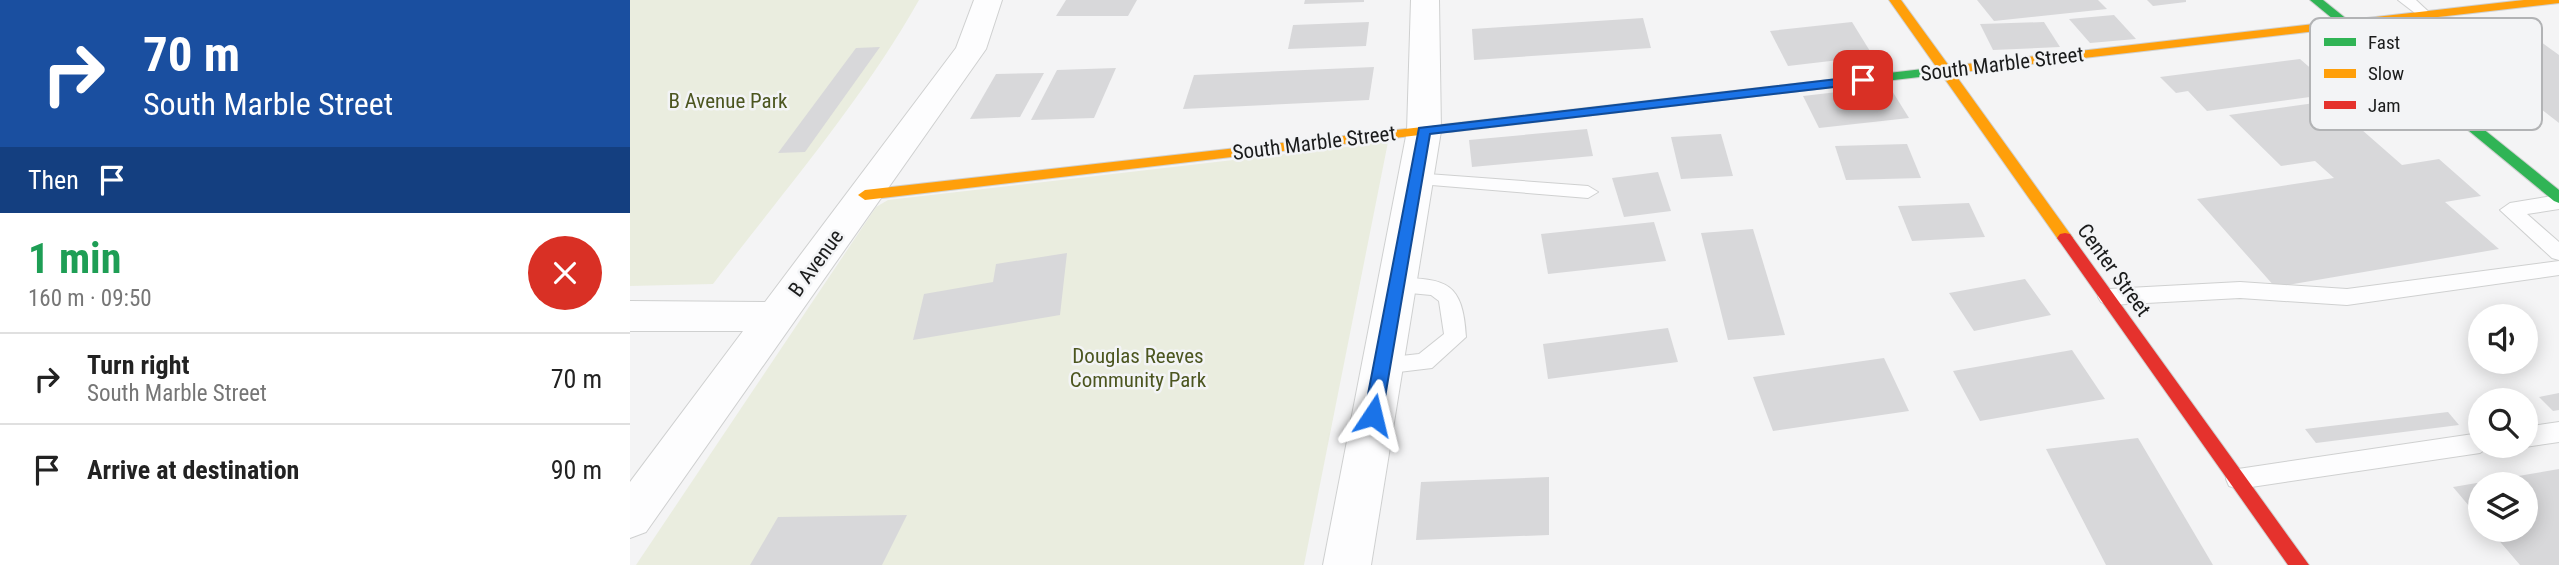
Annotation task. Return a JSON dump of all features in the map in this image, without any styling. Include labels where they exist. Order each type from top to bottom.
[{"type":"street","name":"B Avenue","points":[[630,518],[971,49],[988,0]]},
{"type":"street","points":[[1347,565],[1424,131],[1425,0]]},
{"type":"street","name":"Center Street","points":[[1895,0],[2299,565]]},
{"type":"street","points":[[2316,0],[2338,18]]},
{"type":"street","name":"South Marble Street","points":[[2398,18],[2482,4],[2555,0]]},
{"type":"street","name":"South Marble Street","points":[[865,195],[2310,28]]},
{"type":"street","points":[[2474,130],[2559,200]]},
{"type":"street","points":[[630,316],[776,317]]},
{"type":"lane","points":[[2406,0],[2424,15]]},
{"type":"lane","points":[[1414,178],[1588,191]]},
{"type":"lane","points":[[2559,200],[2510,210],[2559,253]]},
{"type":"lane","points":[[2109,296],[2240,290],[2347,297],[2559,268]]},
{"type":"lane","points":[[1382,365],[1424,362],[1455,337],[1454,308],[1444,291],[1430,285],[1395,286]]},
{"type":"lane","points":[[2538,435],[2559,432]]},
{"type":"lane","points":[[2238,479],[2468,445]]},
{"type":"green space","name":"B Avenue Park","points":[[630,0],[919,0],[847,110],[713,284],[630,286]]},
{"type":"green space","name":"Douglas Reeves Community Park","points":[[1388,142],[1304,565],[636,565],[876,207],[888,200]]},
{"type":"building","points":[[1066,0],[1137,0],[1128,16],[1056,16]]},
{"type":"building","points":[[1305,0],[1364,0],[1364,2],[1304,4]]},
{"type":"building","points":[[1977,0],[2098,0],[2107,9],[1994,21]]},
{"type":"building","points":[[2147,0],[2186,0],[2186,2],[2153,6]]},
{"type":"building","points":[[2114,15],[2136,39],[2090,43],[2069,19]]},
{"type":"building","points":[[1643,18],[1651,48],[1474,60],[1472,29]]},
{"type":"building","points":[[1369,22],[1366,46],[1288,49],[1293,25]]},
{"type":"building","points":[[1852,22],[1873,56],[1788,66],[1770,31]]},
{"type":"building","points":[[2044,22],[2060,47],[1993,50],[1980,24]]},
{"type":"building","points":[[2542,43],[2559,55],[2559,123],[2542,110]]},
{"type":"building","points":[[880,47],[805,152],[778,153],[856,48]]},
{"type":"building","points":[[2300,59],[2310,68],[2310,97],[2207,111],[2188,91],[2176,93],[2160,77]]},
{"type":"building","points":[[1374,67],[1369,100],[1183,109],[1194,75]]},
{"type":"building","points":[[1116,68],[1094,118],[1031,120],[1057,70]]},
{"type":"building","points":[[1044,73],[1020,117],[970,119],[996,74]]},
{"type":"building","points":[[1889,86],[1909,118],[1819,128],[1803,96]]},
{"type":"building","points":[[2310,104],[2310,130],[2362,130],[2402,165],[2439,159],[2481,196],[2445,202],[2499,249],[2275,287],[2197,199],[2334,178],[2315,161],[2281,166],[2229,115]]},
{"type":"building","points":[[1587,129],[1593,156],[1472,167],[1469,140]]},
{"type":"building","points":[[1721,134],[1733,176],[1681,179],[1671,137]]},
{"type":"building","points":[[1907,144],[1921,178],[1846,180],[1835,146]]},
{"type":"building","points":[[1658,172],[1671,211],[1624,217],[1612,178]]},
{"type":"building","points":[[1969,203],[1985,237],[1912,241],[1898,206]]},
{"type":"building","points":[[1654,222],[1666,261],[1548,274],[1541,234]]},
{"type":"building","points":[[1753,229],[1785,335],[1728,340],[1701,233]]},
{"type":"building","points":[[1067,253],[1060,315],[913,340],[924,294],[993,282],[996,264]]},
{"type":"building","points":[[2025,279],[2051,315],[1974,331],[1949,293]]},
{"type":"building","points":[[1668,328],[1678,362],[1548,379],[1543,344]]},
{"type":"building","points":[[2072,350],[2105,399],[1980,421],[1953,371]]},
{"type":"building","points":[[1884,358],[1909,411],[1773,431],[1753,377]]},
{"type":"building","points":[[2559,393],[2559,410],[2553,411],[2539,397]]},
{"type":"building","points":[[2448,412],[2459,425],[2316,443],[2305,429]]},
{"type":"building","points":[[2138,438],[2213,565],[2106,565],[2046,449]]},
{"type":"building","points":[[2559,469],[2559,565],[2520,565],[2500,542],[2538,542],[2538,473]]},
{"type":"building","points":[[1549,477],[1549,535],[1416,540],[1421,482]]},
{"type":"building","points":[[2468,484],[2468,505],[2453,487]]},
{"type":"building","points":[[907,515],[882,565],[750,565],[778,517]]},
{"type":"traffic: fast","points":[[2316,0],[2338,18]]},
{"type":"traffic: fast","points":[[1449,128],[1949,70]]},
{"type":"traffic: fast","points":[[2476,130],[2559,198]]},
{"type":"traffic: slow","points":[[1895,0],[2065,238]]},
{"type":"traffic: slow","points":[[2399,18],[2555,0]]},
{"type":"traffic: slow","points":[[1949,70],[2310,28]]},
{"type":"traffic: slow","points":[[865,195],[1449,128]]},
{"type":"traffic: jam","points":[[2065,238],[2299,565]]},
{"type":"route","points":[[1373,415],[1424,131],[1863,80]]}]
